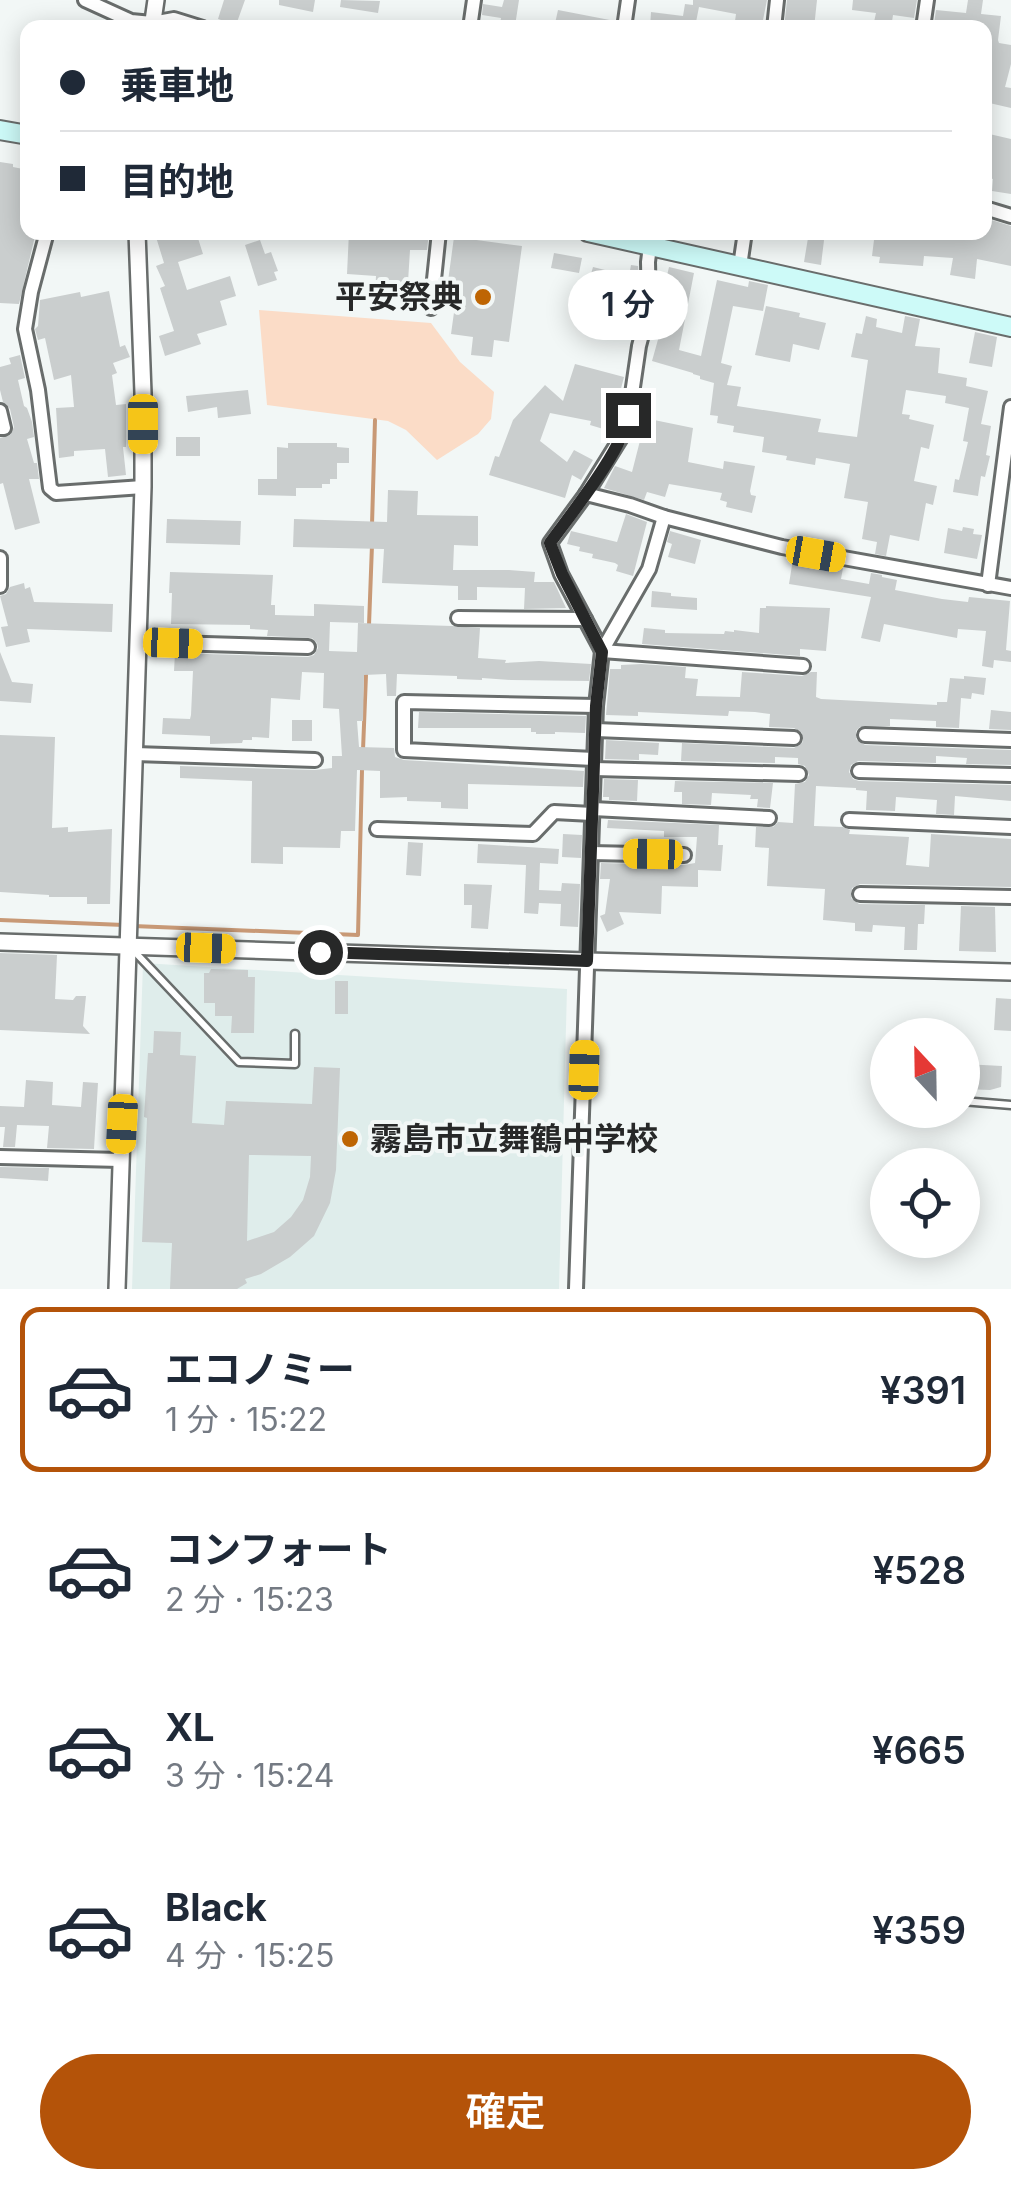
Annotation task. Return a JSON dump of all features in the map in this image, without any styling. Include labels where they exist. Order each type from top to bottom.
[{"type":"main road","points":[[623,240],[1011,327]]},
{"type":"street","points":[[85,0],[128,20]]},
{"type":"street","points":[[45,240],[26,329],[50,488],[56,493],[143,487]]},
{"type":"street","points":[[117,1289],[143,487],[137,240]]},
{"type":"street","points":[[431,308],[438,240]]},
{"type":"street","points":[[740,266],[743,240]]},
{"type":"street","points":[[602,652],[550,543],[627,428],[649,308],[650,246]]},
{"type":"street","points":[[988,585],[1011,407]]},
{"type":"street","points":[[0,411],[4,428],[0,428]]},
{"type":"street","points":[[586,494],[782,547],[1011,588]]},
{"type":"street","points":[[576,1289],[596,706],[602,652],[650,569],[664,517]]},
{"type":"street","points":[[0,558],[0,586]]},
{"type":"street","points":[[458,618],[585,618]]},
{"type":"street","points":[[139,642],[308,647]]},
{"type":"street","points":[[602,652],[803,666]]},
{"type":"street","points":[[596,706],[404,702],[404,750],[799,774]]},
{"type":"street","points":[[596,730],[794,738]]},
{"type":"street","points":[[866,735],[1011,740]]},
{"type":"street","points":[[135,754],[315,760]]},
{"type":"street","points":[[859,771],[1011,775]]},
{"type":"street","points":[[377,829],[533,834],[554,812],[768,818]]},
{"type":"street","points":[[849,820],[1011,827]]},
{"type":"street","points":[[591,854],[684,855]]},
{"type":"street","points":[[860,894],[1011,897]]},
{"type":"street","points":[[0,942],[1011,972]]},
{"type":"street","points":[[0,1157],[120,1160]]},
{"type":"lane","points":[[130,946],[239,1062],[295,1064],[295,1034]]},
{"type":"lane","points":[[980,1102],[1011,1105]]},
{"type":"shaded area","points":[[259,310],[431,323],[460,362],[494,392],[491,419],[478,434],[437,460],[406,430],[388,421],[267,405]]},
{"type":"shaded area","name":"霧島市立舞鶴中学校","points":[[143,963],[567,989],[559,1289],[132,1289]]},
{"type":"building","points":[[224,0],[245,0],[238,20],[218,19]]},
{"type":"building","points":[[279,0],[315,0],[313,12],[279,5]]},
{"type":"building","points":[[341,0],[380,1],[378,13],[340,7]]},
{"type":"building","points":[[504,0],[519,0],[516,20],[482,15],[483,4],[502,7]]},
{"type":"building","points":[[693,0],[767,0],[763,20],[735,20],[736,14],[699,7],[696,20],[650,20],[651,12],[683,16],[685,4],[693,5]]},
{"type":"building","points":[[787,0],[817,0],[815,20],[785,20]]},
{"type":"building","points":[[853,0],[917,0],[914,18],[893,15],[892,20],[874,20],[876,13],[852,10]]},
{"type":"building","points":[[968,0],[983,0],[981,14],[1001,16],[999,43],[1011,45],[1005,87],[1011,88],[1011,108],[992,104],[992,20],[935,20],[936,10],[966,13]]},
{"type":"building","points":[[558,10],[610,20],[556,20]]},
{"type":"building","points":[[992,135],[1011,139],[1011,194],[992,191]]},
{"type":"building","points":[[0,162],[20,168],[20,240],[34,240],[19,304],[0,303]]},
{"type":"building","points":[[992,220],[1011,226],[1011,266],[977,259],[975,279],[950,275],[953,258],[924,256],[923,266],[879,263],[880,257],[872,256],[874,240],[992,240]]},
{"type":"building","points":[[157,240],[199,240],[203,254],[178,262],[187,290],[230,276],[236,296],[220,301],[227,325],[197,334],[201,344],[165,356],[159,336],[174,331],[160,288],[165,286],[156,266],[164,263]]},
{"type":"building","points":[[260,240],[265,254],[271,252],[278,271],[274,272],[277,280],[258,286],[245,245]]},
{"type":"building","points":[[349,240],[428,240],[427,250],[410,250],[407,298],[375,297],[376,276],[347,274]]},
{"type":"building","name":"平安祭典","points":[[454,240],[522,246],[509,342],[494,340],[492,357],[471,355],[473,337],[451,334],[456,298],[446,296]]},
{"type":"building","points":[[808,240],[824,240],[821,265],[804,262]]},
{"type":"building","points":[[554,253],[582,258],[579,273],[551,268]]},
{"type":"building","points":[[631,265],[638,266],[639,298],[634,319],[582,305],[593,267],[629,276]]},
{"type":"building","points":[[669,267],[694,273],[679,350],[701,356],[717,280],[748,287],[749,281],[768,285],[763,311],[733,306],[721,363],[732,366],[727,385],[741,387],[737,406],[821,419],[818,432],[857,437],[868,360],[851,357],[856,333],[862,334],[866,316],[877,319],[876,327],[902,333],[905,316],[920,319],[915,346],[940,348],[938,373],[967,378],[966,386],[988,391],[981,424],[991,426],[986,455],[990,456],[978,496],[953,492],[968,442],[963,441],[969,408],[945,403],[946,396],[906,390],[902,414],[934,425],[929,449],[921,447],[914,481],[937,486],[933,505],[926,503],[919,541],[890,535],[886,556],[875,554],[877,542],[862,539],[868,502],[844,498],[850,464],[816,458],[815,465],[762,452],[764,437],[733,432],[734,426],[717,423],[718,416],[710,415],[714,383],[652,361]]},
{"type":"building","points":[[109,291],[120,347],[125,345],[130,357],[113,363],[117,373],[112,375],[116,405],[126,404],[126,475],[108,477],[105,449],[74,451],[74,456],[59,458],[56,408],[74,407],[71,375],[54,380],[45,338],[38,340],[35,329],[40,300]]},
{"type":"building","points":[[766,306],[826,323],[819,350],[793,344],[790,362],[755,355]]},
{"type":"building","points":[[975,332],[997,337],[992,367],[969,363]]},
{"type":"building","points":[[20,355],[25,378],[18,380],[34,437],[27,439],[39,479],[29,479],[40,523],[15,530],[3,483],[0,484],[0,438],[10,435],[14,427],[0,390],[0,367],[11,364],[9,358]]},
{"type":"building","points":[[575,364],[624,377],[610,431],[590,425],[591,421],[550,413],[540,441],[567,462],[574,450],[593,460],[581,480],[572,475],[565,498],[489,475],[513,420],[545,385],[563,401]]},
{"type":"building","points":[[248,390],[251,414],[218,418],[217,407],[188,412],[186,396]]},
{"type":"building","points":[[645,410],[656,413],[654,420],[693,428],[688,462],[723,469],[724,461],[755,466],[750,491],[756,496],[752,513],[726,507],[727,502],[720,500],[722,493],[669,484],[665,497],[647,492],[644,500],[604,488],[615,466],[632,472]]},
{"type":"building","points":[[176,437],[200,437],[200,456],[176,456]]},
{"type":"building","points":[[288,443],[337,443],[337,447],[349,448],[349,463],[337,463],[337,479],[330,479],[330,484],[322,484],[322,488],[296,488],[296,496],[258,495],[258,479],[277,479],[277,447],[288,448]]},
{"type":"building","points":[[388,490],[418,491],[417,515],[478,516],[478,546],[454,545],[453,570],[535,572],[534,582],[554,582],[566,608],[524,609],[525,588],[477,587],[477,600],[458,600],[458,586],[382,583],[384,549],[293,547],[294,519],[387,522]]},
{"type":"building","points":[[626,514],[647,522],[633,576],[616,571],[615,563],[592,558],[593,554],[567,544],[571,531],[617,542]]},
{"type":"building","points":[[167,519],[241,521],[240,545],[166,543]]},
{"type":"building","points":[[963,527],[982,535],[977,559],[944,553],[948,528],[962,531]]},
{"type":"building","points":[[670,531],[701,540],[695,564],[668,557]]},
{"type":"building","points":[[793,559],[843,568],[841,579],[869,584],[871,573],[882,575],[897,580],[895,590],[968,602],[969,597],[1010,601],[1006,650],[1011,651],[1011,662],[994,660],[993,668],[982,666],[986,631],[958,629],[957,638],[884,624],[880,642],[861,638],[871,597],[789,584]]},
{"type":"building","points":[[170,572],[273,575],[271,605],[275,605],[275,615],[314,616],[314,604],[364,606],[364,623],[330,622],[329,651],[357,652],[358,623],[452,626],[480,628],[478,658],[506,660],[505,663],[591,664],[589,681],[397,674],[396,696],[387,696],[386,674],[364,675],[363,721],[357,721],[359,747],[394,748],[395,757],[404,760],[584,771],[583,787],[468,784],[468,809],[441,808],[441,802],[380,798],[380,771],[357,770],[355,831],[341,831],[340,848],[283,847],[283,864],[251,863],[252,781],[180,778],[180,766],[332,768],[332,756],[342,756],[339,709],[323,708],[324,673],[302,672],[300,700],[271,698],[269,738],[210,744],[210,736],[162,734],[163,718],[190,719],[191,715],[193,671],[174,671],[175,653],[308,657],[318,648],[312,638],[267,636],[268,630],[250,629],[250,625],[171,624]]},
{"type":"building","points":[[24,583],[25,589],[30,587],[34,602],[113,604],[112,632],[27,629],[30,642],[6,647],[1,627],[8,626],[0,596],[10,587]]},
{"type":"building","points":[[652,591],[697,598],[697,610],[651,607]]},
{"type":"building","points":[[760,608],[830,608],[826,651],[800,649],[800,656],[642,644],[644,628],[665,633],[759,633]]},
{"type":"building","points":[[0,652],[12,682],[33,684],[31,703],[0,701]]},
{"type":"building","points":[[641,664],[686,667],[685,678],[698,679],[696,696],[740,697],[742,672],[802,676],[817,672],[816,697],[821,699],[937,705],[947,702],[950,678],[986,678],[984,695],[972,693],[971,699],[961,698],[959,728],[936,727],[936,721],[890,719],[890,726],[860,727],[856,739],[865,745],[1011,750],[1011,765],[966,764],[967,758],[936,756],[936,763],[858,761],[849,772],[859,781],[1011,785],[1011,801],[955,796],[954,815],[936,814],[937,800],[896,797],[895,811],[866,810],[867,791],[816,786],[814,826],[843,827],[850,830],[849,834],[909,837],[906,865],[929,867],[931,834],[1011,839],[1011,887],[860,884],[852,888],[851,898],[859,904],[925,905],[924,924],[918,924],[917,950],[904,950],[905,927],[873,925],[872,932],[855,931],[855,923],[823,920],[825,889],[767,886],[769,848],[755,847],[756,827],[793,823],[795,784],[805,782],[809,775],[805,766],[798,764],[798,758],[775,757],[775,763],[681,761],[682,743],[794,748],[803,742],[802,733],[794,728],[769,727],[770,714],[755,712],[729,711],[728,716],[638,712],[638,716],[606,715],[610,669]]},
{"type":"building","points":[[991,710],[1011,712],[1011,730],[989,729]]},
{"type":"building","points":[[419,712],[586,716],[585,733],[536,734],[531,728],[418,728]]},
{"type":"building","points":[[292,720],[312,720],[312,741],[292,741]]},
{"type":"building","points":[[0,735],[55,737],[52,828],[68,827],[68,832],[112,829],[110,904],[87,904],[87,897],[0,892]]},
{"type":"building","points":[[606,740],[659,743],[658,755],[639,754],[639,760],[605,759]]},
{"type":"building","points":[[604,779],[638,780],[637,801],[603,797]]},
{"type":"building","points":[[675,781],[773,783],[770,808],[757,807],[758,799],[750,799],[751,795],[712,793],[711,805],[682,804],[682,792],[674,792]]},
{"type":"building","points":[[608,820],[719,825],[718,845],[723,845],[721,871],[698,870],[698,887],[662,886],[661,914],[619,912],[624,924],[607,932],[600,916],[605,914],[610,879],[600,879],[601,863],[695,863],[697,837],[664,837],[664,831],[607,828]]},
{"type":"building","points":[[563,834],[582,835],[581,858],[562,857]]},
{"type":"building","points":[[408,842],[423,843],[421,876],[406,875]]},
{"type":"building","points":[[478,844],[559,849],[558,864],[540,863],[539,890],[561,891],[562,883],[580,884],[578,927],[560,926],[561,904],[539,903],[538,914],[524,913],[526,865],[477,863]]},
{"type":"building","points":[[464,884],[492,885],[488,929],[471,928],[472,905],[464,905]]},
{"type":"building","points":[[961,906],[995,907],[996,952],[959,951]]},
{"type":"building","points":[[0,953],[57,955],[55,999],[86,996],[83,1026],[90,1034],[0,1030]]},
{"type":"building","points":[[211,969],[248,970],[248,977],[255,977],[254,1033],[231,1033],[232,1016],[215,1016],[215,1003],[204,1003],[204,973]]},
{"type":"building","points":[[335,981],[348,981],[348,1014],[335,1014]]},
{"type":"building","points":[[996,998],[1011,999],[1011,1031],[994,1030]]},
{"type":"building","points":[[154,1031],[181,1032],[180,1055],[196,1056],[192,1123],[224,1125],[226,1101],[312,1104],[314,1067],[340,1068],[336,1170],[330,1203],[314,1236],[290,1257],[245,1279],[247,1283],[237,1289],[170,1289],[172,1243],[142,1242],[147,1118],[144,1117],[148,1053],[153,1053]],"holes":[[[249,1155],[311,1156],[303,1200],[291,1217],[274,1232],[247,1241]]]},
{"type":"building","points":[[980,1065],[1002,1066],[1001,1087],[980,1090]]},
{"type":"building","points":[[26,1080],[53,1082],[52,1105],[81,1107],[83,1082],[98,1083],[94,1149],[47,1148],[49,1126],[17,1125],[15,1147],[3,1147],[5,1127],[0,1127],[0,1106],[24,1107]]},
{"type":"building","points":[[0,1167],[49,1168],[48,1181],[0,1178]]},
{"type":"waterway","points":[[372,525],[375,420]]},
{"type":"waterway","points":[[369,625],[372,545]]},
{"type":"waterway","points":[[363,750],[366,675]]},
{"type":"waterway","points":[[133,926],[358,935],[362,770]]},
{"type":"waterway","points":[[0,920],[124,925]]},
{"type":"place","name":"平安祭典","points":[[483,297]]},
{"type":"place","name":"霧島市立舞鶴中学校","points":[[350,1139]]},
{"type":"route","points":[[320,952],[587,961],[596,706],[602,652],[550,543],[627,428],[628,415]]}]
